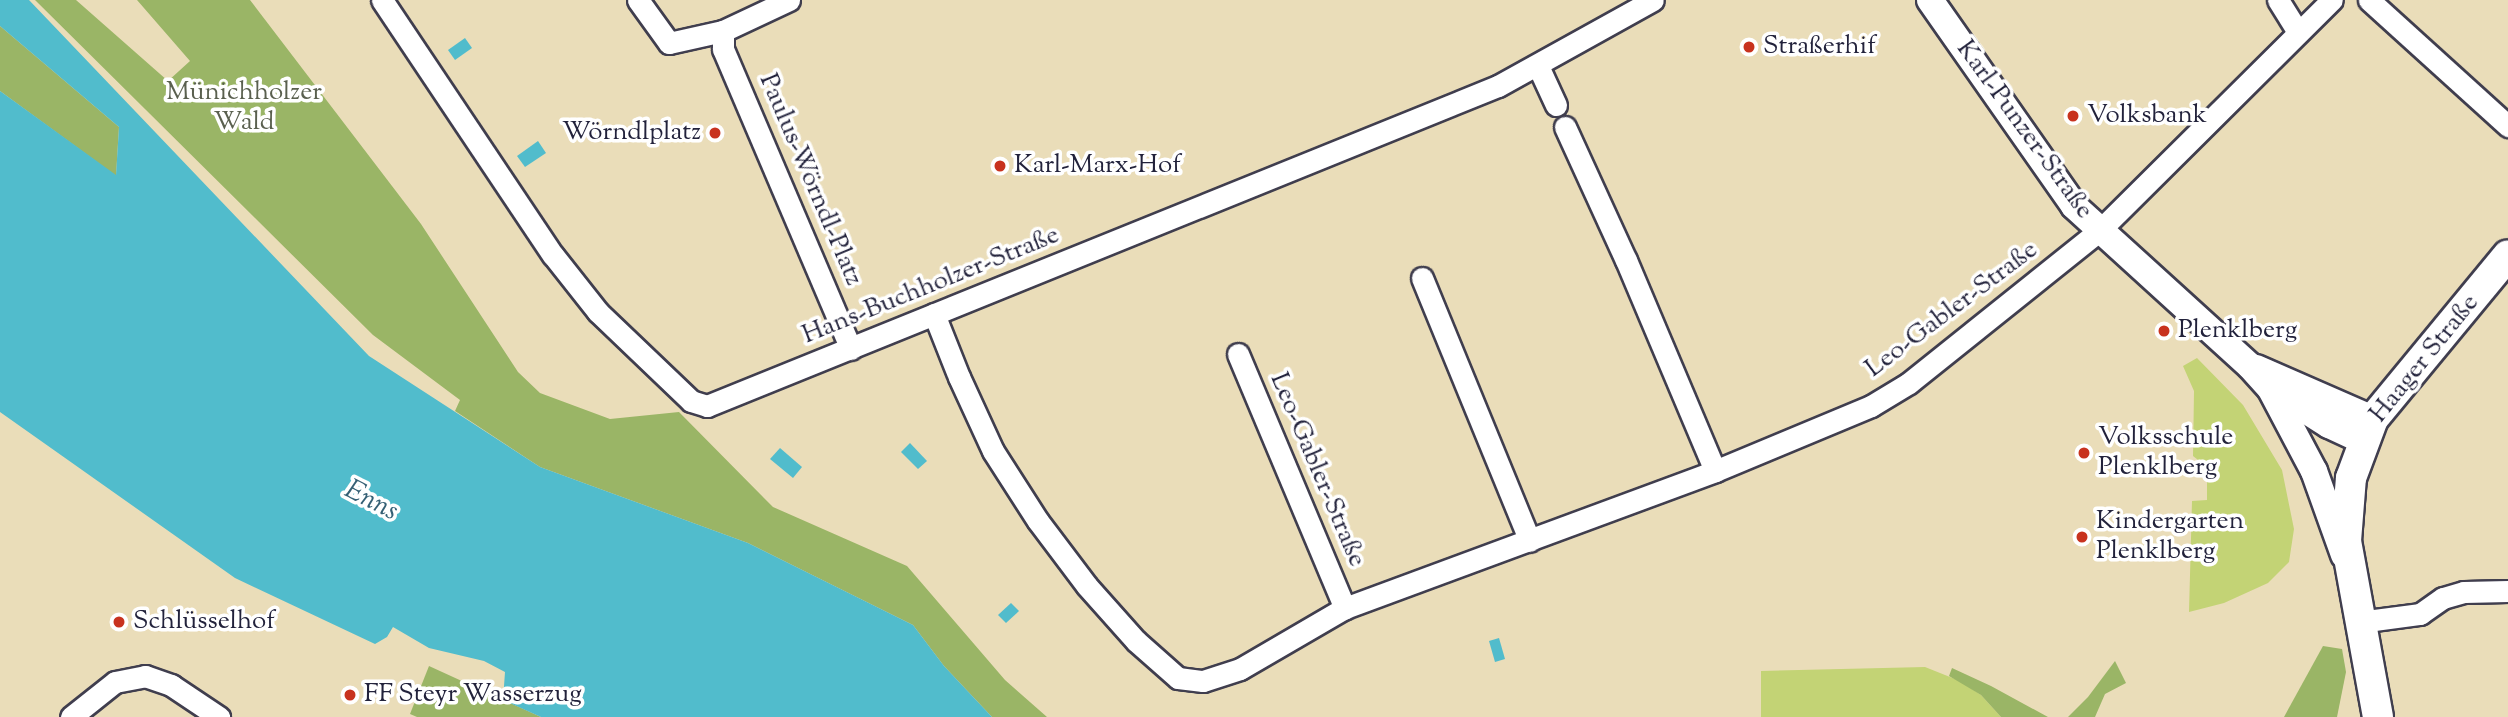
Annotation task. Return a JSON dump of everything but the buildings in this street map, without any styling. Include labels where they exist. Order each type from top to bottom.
[{"type":"main road","name":"Haager Straße","points":[[2378,717],[2349,570],[2346,512],[2351,478],[2368,430],[2508,254]]},
{"type":"street","name":"Hans-Buchholzer-Straße","points":[[382,0],[553,255],[598,312],[691,401],[707,406],[1498,86],[1653,0]]},
{"type":"street","points":[[638,0],[669,43],[723,31],[789,0]]},
{"type":"street","name":"Karl-Punzer-Straße","points":[[1930,0],[2074,206],[2250,366],[2270,388],[2314,471],[2349,570]]},
{"type":"street","points":[[2278,0],[2298,32]]},
{"type":"street","name":"Leo-Gabler-Straße","points":[[934,314],[958,377],[993,451],[1031,510],[1087,586],[1136,641],[1178,678],[1203,681],[1240,669],[1345,608],[1715,471],[1871,406],[1909,383],[2099,231],[2332,0]]},
{"type":"street","points":[[2369,0],[2508,126]]},
{"type":"street","name":"Paulus-Wörndl-Platz","points":[[723,31],[723,49],[851,348]]},
{"type":"street","points":[[1538,66],[1556,106]]},
{"type":"street","points":[[1566,127],[1626,260],[1715,471]]},
{"type":"street","points":[[1422,278],[1530,541]]},
{"type":"street","name":"Leo-Gabler-Straße","points":[[1238,354],[1345,608]]},
{"type":"street","name":"Karl-Punzer-Straße","points":[[2250,366],[2368,430]]},
{"type":"street","name":"Karl-Punzer-Straße","points":[[2270,388],[2329,425],[2368,430]]},
{"type":"street","points":[[2359,622],[2420,614],[2443,598],[2464,592],[2508,591]]},
{"type":"street","points":[[71,717],[115,682],[145,676],[171,685],[219,717]]},
{"type":"green space","name":"Münichholzer Wald","points":[[35,0],[76,0],[168,81],[190,61],[137,0],[250,0],[421,224],[518,372],[540,393],[610,419],[679,412],[773,507],[907,566],[1005,680],[1047,717],[992,717],[944,666],[913,625],[748,543],[540,467],[455,411],[460,400],[373,335]]},
{"type":"green space","points":[[0,26],[119,127],[116,176],[0,91]]},
{"type":"green space","points":[[2197,358],[2243,405],[2282,470],[2294,529],[2289,562],[2268,583],[2224,603],[2189,612],[2192,501],[2207,500],[2207,467],[2193,456],[2194,391],[2183,366]]},
{"type":"green space","points":[[2323,646],[2342,649],[2346,672],[2337,717],[2284,717]]},
{"type":"green space","points":[[2115,661],[2126,683],[2105,694],[2095,717],[2068,717],[2088,697]]},
{"type":"green space","points":[[429,666],[541,717],[417,717],[410,714]]},
{"type":"green space","points":[[1925,667],[1960,681],[1981,695],[2001,717],[1761,717],[1761,671]]},
{"type":"green space","points":[[1952,668],[2048,717],[2001,717],[1981,695],[1949,676]]},
{"type":"water","name":"Enns","points":[[0,0],[29,0],[369,356],[540,467],[748,543],[913,625],[944,666],[992,717],[541,717],[503,700],[505,672],[484,661],[429,648],[393,627],[387,637],[375,644],[235,578],[0,412],[0,91],[116,175],[119,127],[0,26]]},
{"type":"water","points":[[465,38],[472,48],[455,60],[448,50]]},
{"type":"water","points":[[538,141],[546,153],[525,167],[517,156]]},
{"type":"water","points":[[910,443],[927,461],[918,469],[901,452]]},
{"type":"water","points":[[780,448],[802,467],[793,478],[770,459]]},
{"type":"water","points":[[1011,603],[1019,611],[1006,623],[998,615]]},
{"type":"water","points":[[1499,638],[1505,659],[1495,662],[1489,641]]},
{"type":"place","name":"Straßerhif","points":[[1749,47]]},
{"type":"place","name":"Volksbank","points":[[2073,116]]},
{"type":"place","name":"Wörndlplatz","points":[[715,133]]},
{"type":"place","name":"Karl-Marx-Hof","points":[[1000,166]]},
{"type":"place","name":"Plenklberg","points":[[2164,331]]},
{"type":"place","name":"Volksschule Plenklberg","points":[[2084,453]]},
{"type":"place","name":"Kindergarten Plenklberg","points":[[2082,537]]},
{"type":"place","name":"Schlüsselhof","points":[[119,622]]},
{"type":"place","name":"FF Steyr Wasserzug","points":[[350,695]]}]
